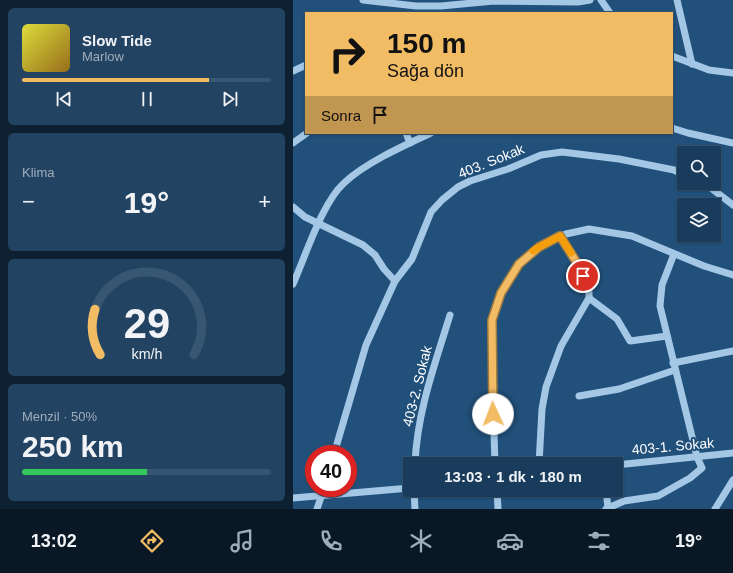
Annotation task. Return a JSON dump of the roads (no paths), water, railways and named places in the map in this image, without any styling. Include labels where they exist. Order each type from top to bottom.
[{"type":"street","points":[[363,0],[417,10],[494,1],[578,2],[589,0]]},
{"type":"street","points":[[601,0],[609,12]]},
{"type":"street","points":[[677,0],[692,64]]},
{"type":"street","points":[[673,56],[709,70],[733,73]]},
{"type":"street","points":[[293,71],[305,65]]},
{"type":"street","points":[[673,128],[733,143]]},
{"type":"street","points":[[293,143],[306,134]]},
{"type":"street","points":[[406,134],[410,143]]},
{"type":"street","points":[[293,284],[318,223],[331,198],[343,183],[359,171],[429,134]]},
{"type":"street","name":"403. Sokak","points":[[337,445],[366,345],[395,281],[412,259],[431,212],[442,200],[458,187],[470,181],[508,169],[541,155],[562,152],[619,159],[677,172]]},
{"type":"street","points":[[714,190],[733,205]]},
{"type":"street","points":[[293,206],[305,217],[363,245],[375,255],[384,269],[395,281]]},
{"type":"street","points":[[495,457],[492,320],[501,293],[519,264],[539,247],[560,236],[589,229],[632,236],[704,266],[733,275]]},
{"type":"street","points":[[539,457],[542,409],[546,387],[561,346],[589,298],[589,288],[577,263],[560,236]]},
{"type":"street","points":[[606,497],[607,509],[624,501],[658,496],[690,478],[702,468],[697,457],[660,306],[662,285],[675,254]]},
{"type":"street","points":[[589,298],[617,319],[631,341],[667,336]]},
{"type":"street","name":"403-2. Sokak","points":[[415,457],[423,404],[450,315]]},
{"type":"street","points":[[579,396],[619,389],[674,367],[733,351]]},
{"type":"street","name":"403-1. Sokak","points":[[623,464],[733,453]]},
{"type":"street","points":[[715,509],[733,480]]},
{"type":"street","points":[[357,490],[403,488]]},
{"type":"street","points":[[293,498],[305,496]]},
{"type":"street","points":[[317,509],[321,497]]},
{"type":"street","points":[[414,497],[415,509]]},
{"type":"street","points":[[497,497],[498,509]]}]
